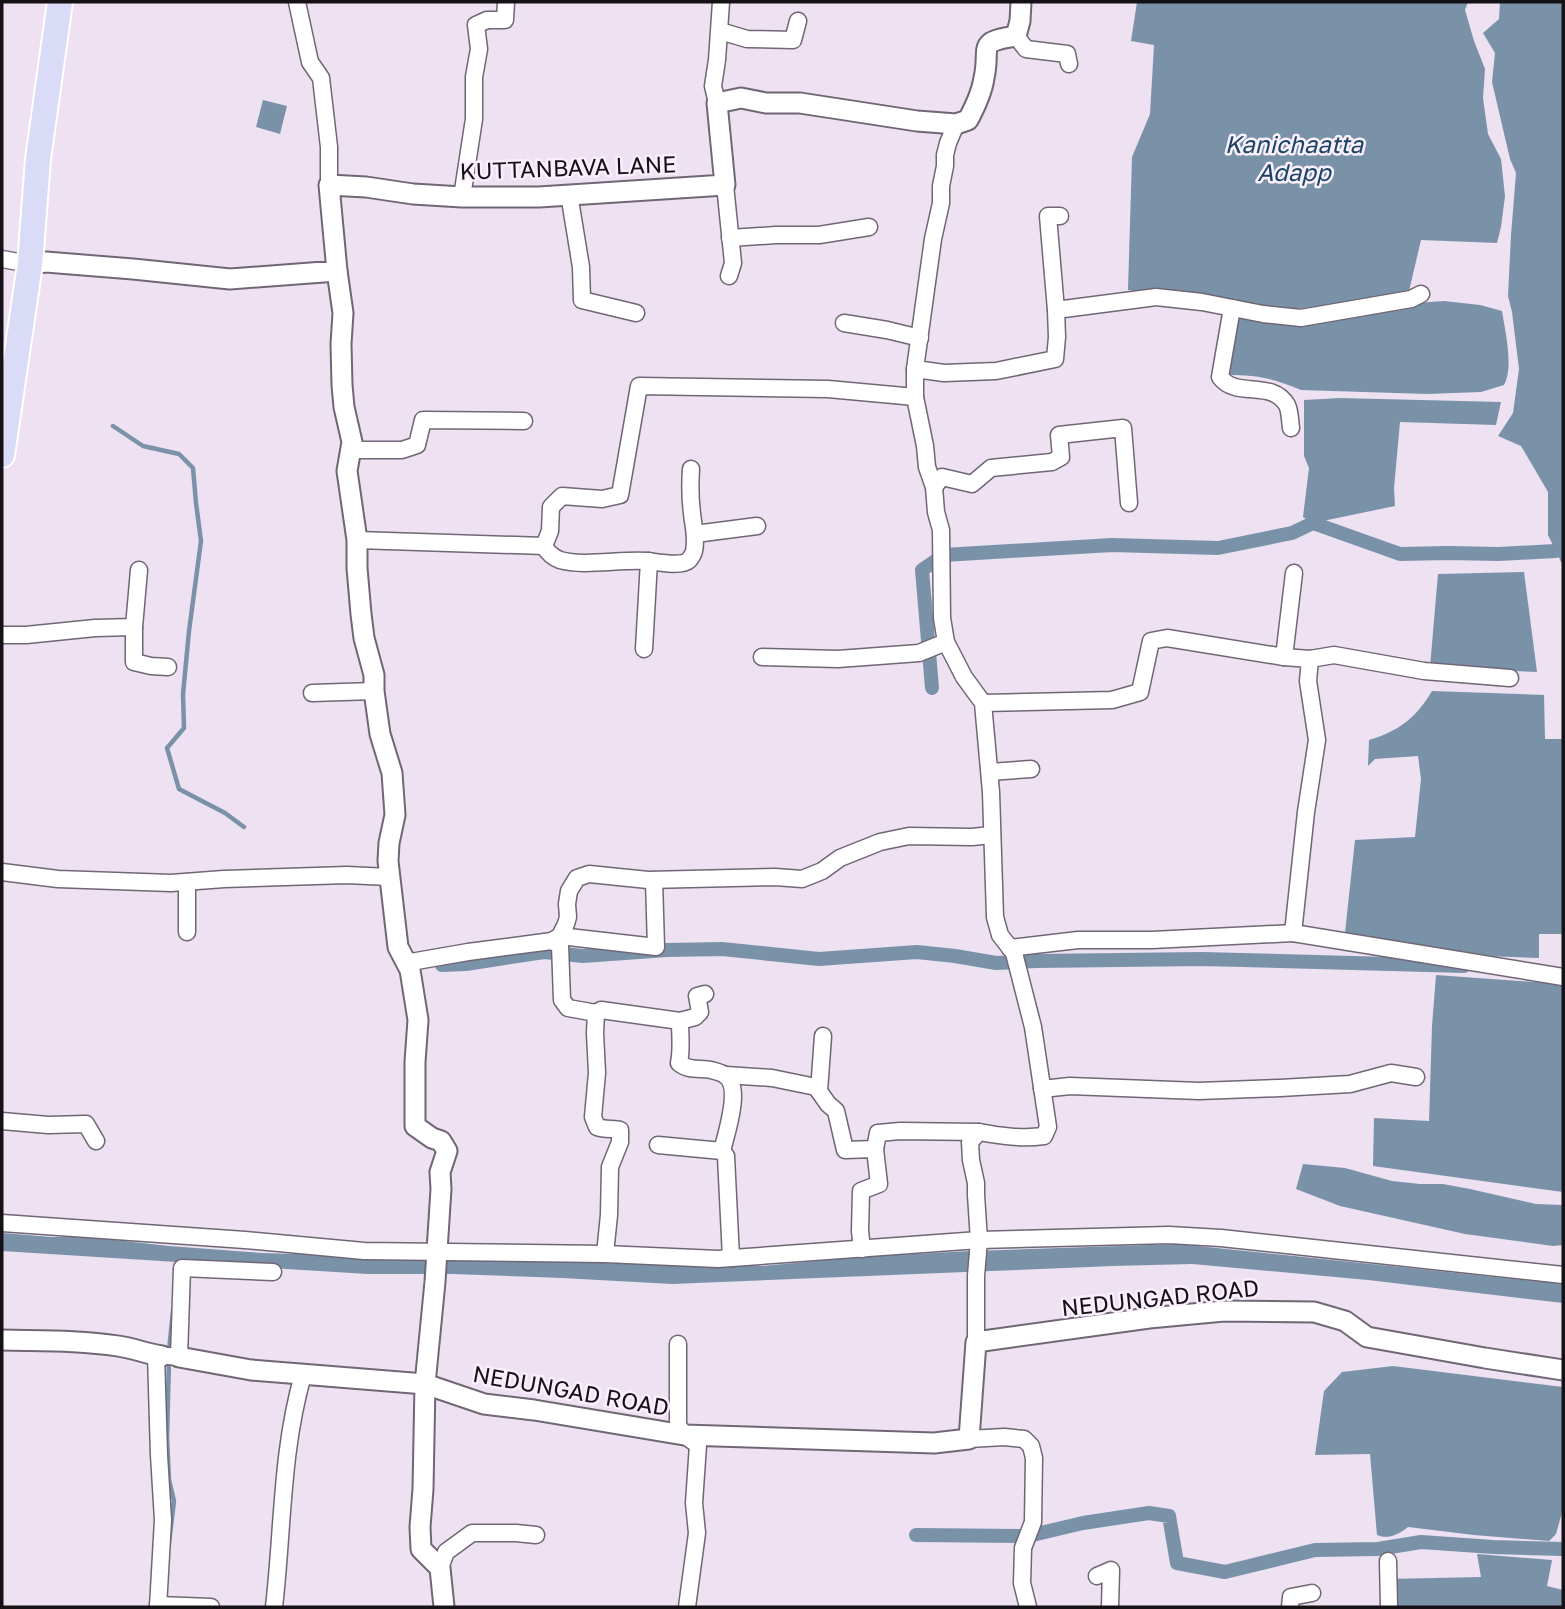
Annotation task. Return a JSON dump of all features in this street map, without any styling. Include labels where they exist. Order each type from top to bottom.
[{"type":"main road","points":[[2,455],[30,264],[38,159],[60,2]]},
{"type":"street","points":[[297,2],[310,62],[321,78],[329,147],[329,184],[343,313],[342,385],[352,442],[347,471],[357,540],[361,614],[374,675],[380,734],[391,773],[394,815],[389,843],[389,877],[398,947],[410,970],[418,1020],[415,1126],[441,1141],[447,1151],[440,1172],[435,1282],[425,1384],[420,1527],[421,1549],[440,1568]]},
{"type":"street","points":[[461,197],[474,119],[474,77],[479,49],[476,25],[487,20],[505,20],[506,2]]},
{"type":"street","points":[[721,2],[713,86],[733,263],[729,276]]},
{"type":"street","points":[[1016,36],[1021,2]]},
{"type":"street","points":[[720,31],[747,39],[793,40],[798,21]]},
{"type":"street","points":[[717,103],[741,98],[766,103],[800,103],[917,121],[956,124],[968,120],[973,110],[984,77],[987,48],[997,39],[1016,36]]},
{"type":"street","points":[[1016,36],[1026,49],[1066,54],[1069,64]]},
{"type":"street","points":[[862,1249],[861,1191],[878,1184],[875,1149],[878,1133],[979,1132],[1028,1138],[1044,1136],[1048,1127],[1033,1027],[1014,957],[1000,935],[995,917],[990,772],[983,703],[964,677],[946,642],[942,618],[941,530],[915,397],[915,369],[933,239],[942,203],[945,155],[956,124]]},
{"type":"street","name":"KUTTANBAVA LANE","points":[[329,184],[461,197],[539,197],[725,185]]},
{"type":"street","points":[[569,194],[581,267],[582,300],[636,313]]},
{"type":"street","points":[[915,369],[944,373],[996,371],[1055,359],[1056,310],[1048,216],[1059,216]]},
{"type":"street","points":[[730,237],[819,235],[869,227]]},
{"type":"street","points":[[2,259],[30,264],[46,262],[230,279],[337,271]]},
{"type":"street","points":[[1056,310],[1156,297],[1301,318],[1411,299],[1420,294]]},
{"type":"street","points":[[1231,308],[1220,377],[1224,383],[1278,395],[1288,406],[1291,428]]},
{"type":"street","points":[[844,323],[920,338]]},
{"type":"street","points":[[691,469],[695,534],[694,551],[686,563],[630,560],[588,562],[560,560],[548,554],[544,546],[550,531],[551,507],[562,496],[602,499],[620,495],[639,386],[828,390],[915,397]]},
{"type":"street","points":[[350,450],[402,450],[416,446],[424,420],[524,421]]},
{"type":"street","points":[[934,488],[942,477],[972,484],[991,468],[1052,462],[1060,457],[1059,435],[1124,428],[1129,503]]},
{"type":"street","points":[[695,534],[757,526]]},
{"type":"street","points":[[357,540],[544,546]]},
{"type":"street","points":[[644,649],[649,561]]},
{"type":"street","points":[[139,570],[134,662],[168,667]]},
{"type":"street","points":[[1284,657],[1294,572]]},
{"type":"street","points":[[2,635],[134,627]]},
{"type":"street","points":[[983,703],[1112,700],[1140,692],[1152,640],[1167,638],[1284,657],[1310,659],[1334,654],[1424,671],[1510,678]]},
{"type":"street","points":[[762,657],[838,659],[919,653],[946,642]]},
{"type":"street","points":[[1293,933],[1317,740],[1308,681],[1310,659]]},
{"type":"street","points":[[312,693],[374,691]]},
{"type":"street","points":[[990,772],[1031,769]]},
{"type":"street","points":[[705,994],[698,996],[700,1012],[695,1017],[680,1021],[568,1008],[562,1000],[559,946],[568,917],[569,891],[577,878],[589,874],[654,880],[775,877],[802,879],[822,871],[840,858],[880,842],[909,836],[992,835]]},
{"type":"street","points":[[2,872],[82,880],[187,882],[347,875],[389,877]]},
{"type":"street","points":[[405,963],[468,952],[559,946],[656,947],[654,880]]},
{"type":"street","points":[[187,882],[187,932]]},
{"type":"street","points":[[1014,957],[1078,940],[1152,940],[1293,933],[1563,977]]},
{"type":"street","points":[[596,1013],[597,1073],[593,1117],[597,1128],[620,1130],[620,1142],[610,1167],[605,1254]]},
{"type":"street","points":[[680,1021],[682,1051],[679,1063],[684,1068],[712,1070],[726,1075],[772,1078],[816,1087],[836,1111],[845,1150],[875,1149]]},
{"type":"street","points":[[819,1091],[823,1036]]},
{"type":"street","points":[[1042,1089],[1070,1086],[1199,1091],[1350,1084],[1391,1073],[1416,1077]]},
{"type":"street","points":[[726,1075],[733,1084],[731,1118],[722,1150],[726,1156],[731,1258]]},
{"type":"street","points":[[2,1121],[48,1125],[86,1124],[96,1141]]},
{"type":"street","points":[[969,1439],[976,1342],[975,1276],[979,1240],[971,1142],[979,1132]]},
{"type":"street","points":[[658,1145],[722,1150]]},
{"type":"street","points":[[2,1223],[364,1251],[605,1254],[718,1259],[979,1240],[1182,1236],[1563,1275]]},
{"type":"street","points":[[211,1607],[163,1606],[163,1520],[159,1455],[166,1356],[182,1268],[273,1272]]},
{"type":"street","name":"NEDUNGAD ROAD","points":[[976,1342],[1149,1318],[1224,1311],[1314,1312],[1345,1321],[1367,1337],[1563,1370]]},
{"type":"street","name":"NEDUNGAD ROAD","points":[[2,1340],[61,1340],[120,1346],[251,1370],[425,1384],[484,1404],[684,1435],[934,1443],[1004,1437],[1024,1439],[1031,1446],[1034,1458],[1033,1522],[1023,1548],[1022,1583],[1028,1607]]},
{"type":"street","points":[[678,1344],[678,1425],[684,1435],[698,1446],[694,1503],[697,1533],[687,1607]]},
{"type":"street","points":[[274,1607],[284,1478],[296,1401],[303,1376]]},
{"type":"street","points":[[444,1607],[440,1568],[446,1552],[472,1533],[536,1535]]},
{"type":"street","points":[[1388,1561],[1389,1607]]},
{"type":"street","points":[[1097,1576],[1111,1570],[1110,1607]]},
{"type":"street","points":[[1290,1607],[1291,1597],[1312,1593]]},
{"type":"water","name":"Kanichaatta Adapp","points":[[1137,2],[1468,2],[1465,10],[1485,69],[1483,98],[1488,134],[1501,159],[1505,196],[1497,243],[1421,240],[1409,291],[1342,304],[1293,309],[1128,290],[1132,157],[1150,114],[1154,45],[1131,41]]},
{"type":"water","points":[[1500,2],[1563,2],[1563,566],[1548,535],[1548,492],[1521,446],[1498,436],[1513,413],[1519,369],[1508,296],[1516,173],[1510,159],[1492,82],[1495,53],[1483,33],[1499,19]]},
{"type":"water","points":[[263,100],[287,106],[280,134],[256,127]]},
{"type":"water","points":[[1444,301],[1480,305],[1502,311],[1509,359],[1504,385],[1481,392],[1427,394],[1301,390],[1265,378],[1227,375],[1233,316]]},
{"type":"water","points":[[1340,398],[1501,402],[1496,425],[1400,422],[1395,506],[1313,523],[1303,517],[1309,468],[1304,456],[1304,400]]},
{"type":"water","points":[[1524,572],[1537,672],[1430,667],[1438,574]]},
{"type":"water","points":[[1432,691],[1544,695],[1545,739],[1563,739],[1563,934],[1539,934],[1539,958],[1343,951],[1355,840],[1415,837],[1421,779],[1418,756],[1375,759],[1368,766],[1369,740],[1406,722],[1420,709]]},
{"type":"water","points":[[1436,975],[1563,984],[1563,1192],[1373,1166],[1374,1118],[1429,1121]]},
{"type":"water","points":[[1303,1164],[1345,1168],[1392,1181],[1443,1184],[1536,1204],[1563,1205],[1563,1245],[1553,1246],[1465,1234],[1340,1206],[1296,1189]]},
{"type":"water","points":[[2,1233],[88,1237],[261,1253],[701,1266],[762,1266],[970,1251],[1178,1244],[1563,1284],[1563,1303],[1368,1280],[1192,1264],[672,1284],[452,1274],[367,1274],[2,1251]]},
{"type":"water","points":[[1393,1366],[1563,1387],[1563,1509],[1556,1534],[1549,1541],[1408,1527],[1390,1537],[1377,1535],[1370,1454],[1315,1455],[1324,1391],[1342,1372]]},
{"type":"water","points":[[1477,1554],[1552,1560],[1547,1586],[1563,1590],[1563,1606],[1390,1607],[1387,1579],[1481,1577]]},
{"type":"waterway","points":[[113,426],[143,446],[179,454],[193,468],[201,541],[183,694],[184,728],[167,748],[179,789],[225,813],[244,827]]},
{"type":"waterway","points":[[932,688],[922,570],[944,555],[1112,545],[1218,548],[1292,533],[1313,523],[1400,554],[1555,551]]},
{"type":"waterway","points":[[442,965],[544,952],[583,956],[722,949],[819,959],[917,952],[996,963],[1202,959],[1464,966]]},
{"type":"waterway","points":[[169,1351],[173,1311]]},
{"type":"waterway","points":[[169,1360],[167,1438],[169,1480],[174,1501],[169,1543]]},
{"type":"waterway","points":[[916,1535],[1028,1536],[1083,1523],[1149,1513],[1169,1516],[1177,1563],[1225,1572],[1315,1550],[1378,1549],[1421,1542],[1563,1549]]}]
